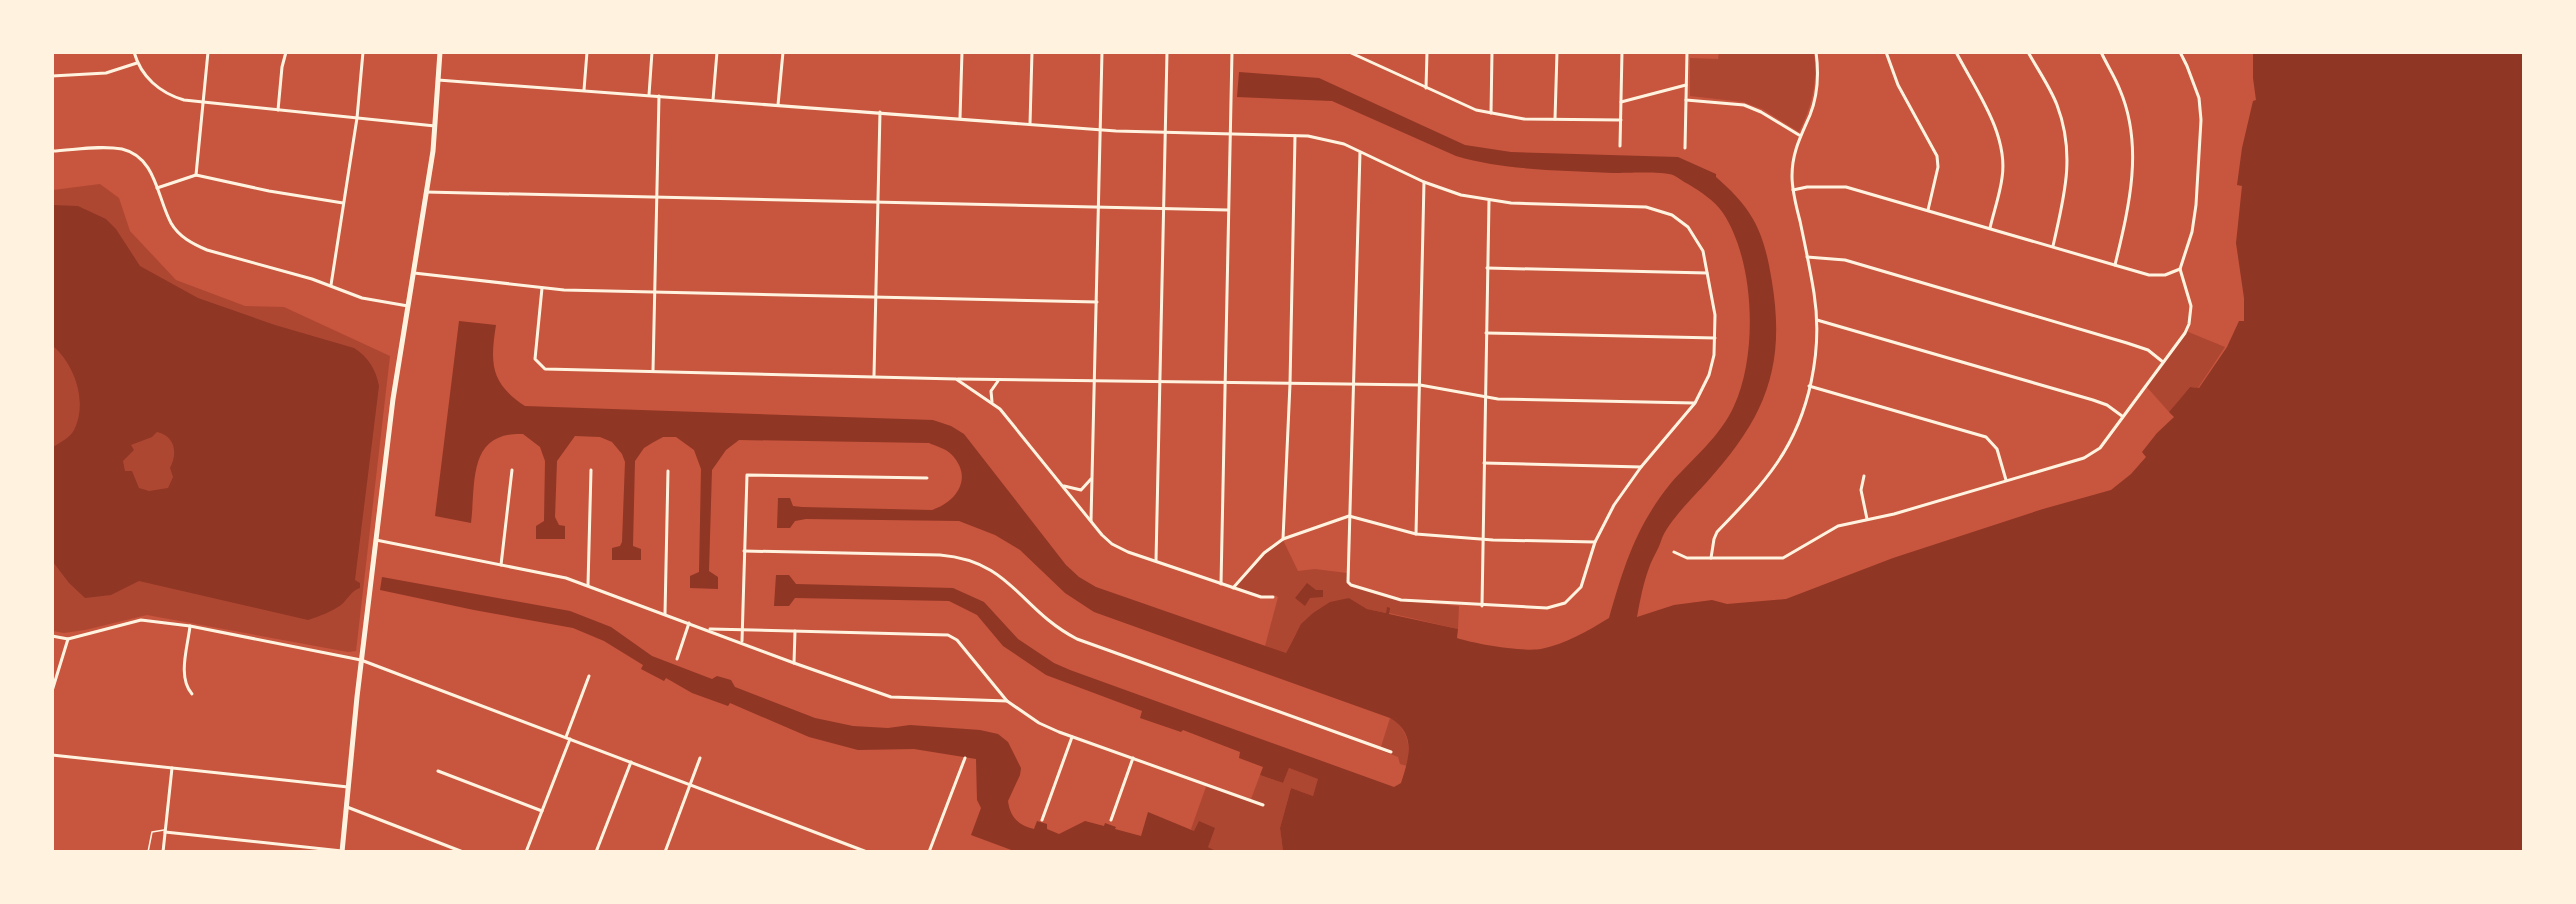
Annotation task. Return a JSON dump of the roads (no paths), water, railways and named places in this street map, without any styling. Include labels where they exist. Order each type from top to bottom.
[{"type":"main road","points":[[342,851],[361,660],[412,273],[435,126],[440,52]]},
{"type":"street","points":[[134,52],[137,63],[149,80],[167,94],[184,100],[435,126]]},
{"type":"street","points":[[196,175],[208,52]]},
{"type":"street","points":[[278,110],[282,67],[286,52]]},
{"type":"street","points":[[331,286],[357,118],[363,52]]},
{"type":"street","points":[[584,90],[587,52]]},
{"type":"street","points":[[649,95],[652,52]]},
{"type":"street","points":[[713,100],[717,52]]},
{"type":"street","points":[[778,105],[783,52]]},
{"type":"street","points":[[960,118],[962,52]]},
{"type":"street","points":[[1030,124],[1032,52]]},
{"type":"street","points":[[1091,523],[1102,52]]},
{"type":"street","points":[[1156,561],[1167,52]]},
{"type":"street","points":[[1221,584],[1232,52]]},
{"type":"street","points":[[1349,52],[1456,103],[1491,113],[1524,119],[1621,120]]},
{"type":"street","points":[[1426,88],[1427,52]]},
{"type":"street","points":[[1491,113],[1492,52]]},
{"type":"street","points":[[1555,119],[1557,52]]},
{"type":"street","points":[[1620,146],[1622,52]]},
{"type":"street","points":[[1685,148],[1687,52]]},
{"type":"street","points":[[1711,559],[1717,532],[1763,482],[1788,445],[1801,417],[1815,363],[1816,320],[1807,257],[1793,190],[1792,158],[1816,93],[1818,79],[1816,52]]},
{"type":"street","points":[[1886,52],[1898,85],[1937,156],[1938,166],[1928,210]]},
{"type":"street","points":[[1956,52],[1996,130],[2002,158],[2002,177],[1990,228]]},
{"type":"street","points":[[2028,52],[2057,105],[2068,150],[2067,184],[2053,246]]},
{"type":"street","points":[[2101,52],[2120,91],[2132,141],[2133,172],[2130,204],[2115,265]]},
{"type":"street","points":[[1674,552],[1688,558],[1784,558],[1829,529],[1894,514],[2092,455],[2100,448],[2185,333],[2189,324],[2190,297],[2180,269],[2192,232],[2196,205],[2201,120],[2199,98],[2180,52]]},
{"type":"street","points":[[52,76],[106,73],[137,63]]},
{"type":"street","points":[[438,80],[1100,129],[1295,135],[1330,140],[1360,152],[1424,182],[1461,195],[1489,201],[1646,207],[1661,210],[1680,220],[1696,237],[1703,251],[1715,315],[1714,355],[1709,375],[1695,403],[1641,467],[1614,505],[1595,542],[1581,587],[1565,603],[1547,608],[1401,600],[1348,583],[1360,152]]},
{"type":"street","points":[[1621,102],[1686,84]]},
{"type":"street","points":[[653,371],[659,96]]},
{"type":"street","points":[[1686,100],[1744,105],[1761,112],[1800,136]]},
{"type":"street","points":[[874,376],[879,112]]},
{"type":"street","points":[[1283,539],[1290,384],[1295,135]]},
{"type":"street","points":[[52,151],[113,148],[128,151],[148,166],[171,222],[191,243],[331,286],[362,298],[408,306]]},
{"type":"street","points":[[158,188],[196,175],[269,191],[344,203]]},
{"type":"street","points":[[1416,534],[1424,182]]},
{"type":"street","points":[[1793,190],[1807,187],[1846,187],[2115,265],[2159,275],[2180,269]]},
{"type":"street","points":[[426,192],[1228,210]]},
{"type":"street","points":[[1482,606],[1489,201]]},
{"type":"street","points":[[1807,257],[1845,260],[2127,342],[2148,350],[2163,362]]},
{"type":"street","points":[[1487,268],[1707,273]]},
{"type":"street","points":[[412,273],[543,288],[1096,302]]},
{"type":"street","points":[[543,288],[535,359],[545,369],[1000,380],[1420,385],[1484,397],[1695,403]]},
{"type":"street","points":[[1816,320],[2093,400],[2107,405],[2122,416]]},
{"type":"street","points":[[1486,333],[1715,338]]},
{"type":"street","points":[[957,379],[993,403],[1091,523],[1112,544],[1233,588],[1261,597],[1273,597]]},
{"type":"street","points":[[993,403],[991,391],[1000,380]]},
{"type":"street","points":[[1809,386],[1986,437],[1996,448],[2006,480]]},
{"type":"street","points":[[1484,463],[1641,467]]},
{"type":"street","points":[[501,565],[512,470]]},
{"type":"street","points":[[588,585],[591,470]]},
{"type":"street","points":[[665,614],[668,471]]},
{"type":"street","points":[[742,642],[747,475],[927,478]]},
{"type":"street","points":[[1864,476],[1861,490],[1867,519]]},
{"type":"street","points":[[1063,486],[1081,490],[1092,478]]},
{"type":"street","points":[[1233,588],[1264,553],[1283,539],[1349,516],[1416,534],[1595,542]]},
{"type":"street","points":[[376,540],[566,578],[891,697],[1007,701]]},
{"type":"street","points":[[744,551],[939,555],[969,560],[1002,576],[1041,615],[1077,639],[1391,752]]},
{"type":"street","points":[[52,636],[68,639],[141,620],[190,626],[361,660],[867,852]]},
{"type":"street","points":[[677,659],[689,623]]},
{"type":"street","points":[[190,626],[184,677],[192,694]]},
{"type":"street","points":[[706,629],[948,635],[957,640],[1007,701],[1039,723],[1263,804]]},
{"type":"street","points":[[794,663],[795,631]]},
{"type":"street","points":[[52,691],[68,639]]},
{"type":"street","points":[[526,852],[589,676]]},
{"type":"street","points":[[1042,820],[1072,736]]},
{"type":"street","points":[[52,755],[348,787]]},
{"type":"street","points":[[665,852],[700,758]]},
{"type":"street","points":[[929,852],[965,758]]},
{"type":"street","points":[[1111,820],[1133,758]]},
{"type":"street","points":[[596,852],[631,762]]},
{"type":"street","points":[[163,852],[172,768]]},
{"type":"street","points":[[438,771],[542,811]]},
{"type":"street","points":[[346,807],[463,852]]},
{"type":"street","points":[[165,831],[342,851]]},
{"type":"lane","points":[[148,852],[152,832],[165,831]]}]
